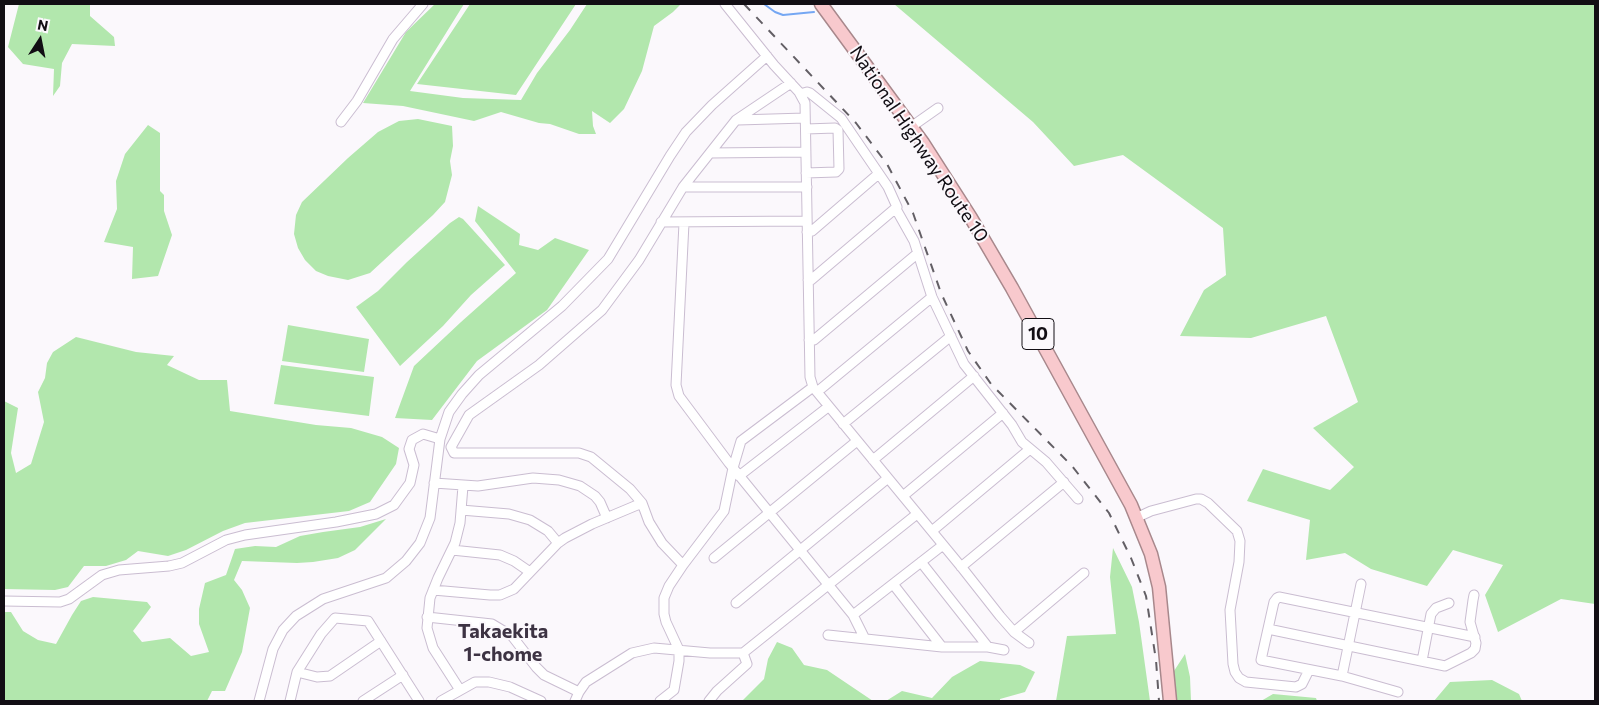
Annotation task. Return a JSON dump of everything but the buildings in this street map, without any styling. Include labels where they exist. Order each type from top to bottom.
[{"type":"highway","name":"National Highway Route 10","points":[[821,4],[911,127],[993,254],[1138,517],[1151,554],[1159,587],[1170,701]]},
{"type":"street","points":[[341,122],[358,101],[393,39],[424,4]]},
{"type":"street","points":[[725,4],[800,94],[805,103],[810,377],[815,390],[962,567],[988,603],[1014,632],[1028,643]]},
{"type":"street","points":[[259,701],[273,649],[283,630],[296,616],[323,599],[386,578],[406,561],[420,543],[430,518],[440,439],[449,412],[462,394],[479,376],[562,306],[608,259],[686,132],[712,105],[767,56]]},
{"type":"street","points":[[683,565],[662,543],[649,522],[642,503],[592,457],[579,454],[454,453],[451,447],[469,415],[540,364],[602,310],[639,260],[683,187],[736,120],[791,83]]},
{"type":"street","points":[[800,94],[807,92],[814,96],[844,123],[888,187],[896,203],[896,209],[913,238],[932,297],[963,362],[1012,425],[1021,440],[1046,462],[1078,499]]},
{"type":"street","points":[[911,127],[938,108]]},
{"type":"street","points":[[736,120],[805,118]]},
{"type":"street","points":[[806,128],[836,128],[839,131],[839,169],[836,172],[806,173]]},
{"type":"street","points":[[710,153],[806,152]]},
{"type":"street","points":[[807,232],[812,231],[876,176]]},
{"type":"street","points":[[683,187],[806,187]]},
{"type":"street","points":[[808,280],[811,280],[896,209]]},
{"type":"street","points":[[661,222],[807,220]]},
{"type":"street","points":[[684,223],[676,389],[679,396],[739,476],[853,615],[864,637]]},
{"type":"street","points":[[809,340],[814,340],[918,253]]},
{"type":"street","points":[[660,701],[674,690],[679,661],[679,650],[666,622],[664,598],[669,586],[683,565],[724,511],[741,441],[815,390],[932,297]]},
{"type":"street","points":[[843,424],[951,336]]},
{"type":"street","points":[[873,460],[974,376]]},
{"type":"street","points":[[739,476],[828,407]]},
{"type":"street","points":[[903,496],[1003,413]]},
{"type":"street","points":[[4,600],[60,602],[69,598],[102,575],[120,570],[170,566],[182,563],[226,540],[245,535],[336,522],[376,514],[394,505],[410,483],[414,465],[409,449],[412,440],[423,434],[440,439]]},
{"type":"street","points":[[714,558],[857,441]]},
{"type":"street","points":[[932,531],[1030,449]]},
{"type":"street","points":[[434,483],[463,486],[490,485],[533,478],[558,480],[580,486],[595,496],[600,502],[607,518]]},
{"type":"street","points":[[736,603],[888,478]]},
{"type":"street","points":[[962,567],[1064,482]]},
{"type":"street","points":[[460,690],[429,639],[427,618],[428,606],[433,590],[457,537],[463,486]]},
{"type":"street","points":[[1138,517],[1196,499],[1208,502],[1236,531],[1240,541],[1239,562],[1230,610],[1235,672],[1239,678],[1246,682],[1296,687],[1302,684],[1309,670]]},
{"type":"street","points":[[433,590],[500,594],[514,589],[558,543],[578,530],[642,503]]},
{"type":"street","points":[[461,510],[509,514],[530,520],[548,531],[558,543]]},
{"type":"street","points":[[575,701],[586,682],[632,653],[654,648],[710,653],[743,653],[917,514]]},
{"type":"street","points":[[853,615],[944,546]]},
{"type":"street","points":[[452,550],[500,554],[530,572]]},
{"type":"street","points":[[921,562],[988,647]]},
{"type":"street","points":[[1014,632],[1084,573]]},
{"type":"street","points":[[893,584],[942,647]]},
{"type":"street","points":[[1342,676],[1361,584]]},
{"type":"street","points":[[1268,629],[1445,666],[1471,653],[1475,649],[1475,637],[1470,622],[1474,596]]},
{"type":"street","points":[[1398,692],[1342,676],[1261,660],[1274,602],[1279,597],[1475,637]]},
{"type":"street","points":[[1422,661],[1433,610],[1449,603]]},
{"type":"street","points":[[290,701],[297,672],[321,634],[335,618],[368,621],[419,701]]},
{"type":"street","points":[[427,618],[492,624],[512,636],[544,675],[579,692]]},
{"type":"street","points":[[828,635],[864,637],[942,647],[988,647],[1004,650]]},
{"type":"street","points":[[297,672],[317,677],[330,676],[381,641]]},
{"type":"street","points":[[709,701],[716,691],[746,664],[743,653]]},
{"type":"street","points":[[363,701],[402,676]]},
{"type":"street","points":[[441,701],[476,682],[489,682],[510,687],[541,701]]},
{"type":"green space","points":[[19,4],[90,4],[90,16],[114,37],[115,46],[72,44],[62,63],[60,86],[53,96],[54,69],[23,64],[8,47]]},
{"type":"green space","points":[[435,4],[464,4],[410,91],[463,98],[521,100],[537,73],[587,4],[681,4],[654,26],[642,71],[624,109],[610,123],[592,111],[593,126],[596,134],[579,134],[550,124],[539,123],[501,112],[474,121],[403,106],[363,103],[406,32]]},
{"type":"green space","points":[[470,4],[576,4],[516,95],[417,84]]},
{"type":"green space","points":[[894,4],[1595,4],[1595,604],[1561,599],[1498,632],[1485,595],[1503,565],[1453,550],[1427,586],[1371,569],[1345,553],[1306,560],[1310,520],[1247,501],[1263,469],[1330,490],[1354,467],[1313,428],[1358,402],[1326,316],[1251,338],[1180,336],[1204,290],[1226,275],[1223,228],[1123,155],[1074,166],[1033,122]]},
{"type":"green space","points":[[418,119],[452,126],[453,146],[450,161],[452,175],[445,202],[370,273],[348,280],[328,276],[316,271],[305,260],[298,248],[294,234],[296,215],[302,202],[378,132],[399,121]]},
{"type":"green space","points":[[148,125],[160,133],[160,191],[164,195],[164,211],[172,235],[158,276],[132,279],[133,247],[104,242],[117,209],[116,181],[125,154]]},
{"type":"green space","points":[[478,206],[520,234],[519,245],[538,250],[555,238],[589,250],[547,310],[477,361],[432,420],[395,418],[414,366],[516,273],[475,221]]},
{"type":"green space","points":[[459,217],[463,219],[505,265],[471,295],[443,326],[400,366],[356,307],[378,291],[407,262]]},
{"type":"green space","points":[[288,325],[369,339],[364,372],[282,361]]},
{"type":"green space","points":[[76,337],[136,352],[174,356],[167,365],[199,380],[227,380],[230,411],[316,425],[351,428],[382,437],[399,448],[396,464],[370,502],[349,511],[245,523],[223,531],[186,550],[168,556],[138,551],[126,560],[106,566],[84,566],[68,587],[55,590],[4,589],[4,401],[18,408],[11,453],[16,473],[31,464],[44,422],[38,392],[45,378],[47,363],[53,352]]},
{"type":"green space","points":[[281,365],[374,377],[369,416],[274,404]]},
{"type":"green space","points":[[386,519],[355,550],[338,558],[297,563],[242,561],[234,580],[242,590],[250,608],[242,652],[225,691],[212,691],[207,701],[4,701],[4,612],[11,612],[23,631],[38,640],[56,644],[81,601],[93,597],[147,602],[151,607],[133,631],[142,642],[170,638],[191,656],[209,652],[199,624],[199,609],[205,583],[226,575],[235,549],[255,546],[276,547],[300,536],[360,527]]},
{"type":"green space","points":[[1113,548],[1132,587],[1150,701],[1056,701],[1067,636],[1116,634],[1110,577]]},
{"type":"green space","points":[[777,642],[792,648],[804,665],[827,670],[873,701],[742,701],[764,679],[768,659]]},
{"type":"green space","points":[[1185,654],[1190,677],[1191,701],[1176,701],[1174,671]]},
{"type":"green space","points":[[980,661],[1020,665],[1035,672],[1025,692],[1000,699],[1000,701],[886,701],[902,691],[932,698],[952,677]]},
{"type":"green space","points":[[1492,680],[1519,694],[1522,701],[1434,701],[1450,682]]},
{"type":"green space","points":[[1273,694],[1316,698],[1317,701],[1261,701]]},
{"type":"waterway","points":[[764,4],[783,15],[814,12]]},
{"type":"railway","points":[[744,4],[856,123],[887,164],[913,213],[941,293],[968,351],[991,384],[1072,466],[1109,513],[1131,558],[1146,596],[1156,660],[1159,701]]},
{"type":"district","name":"Takaekita 1-chome","points":[[503,642]]}]
